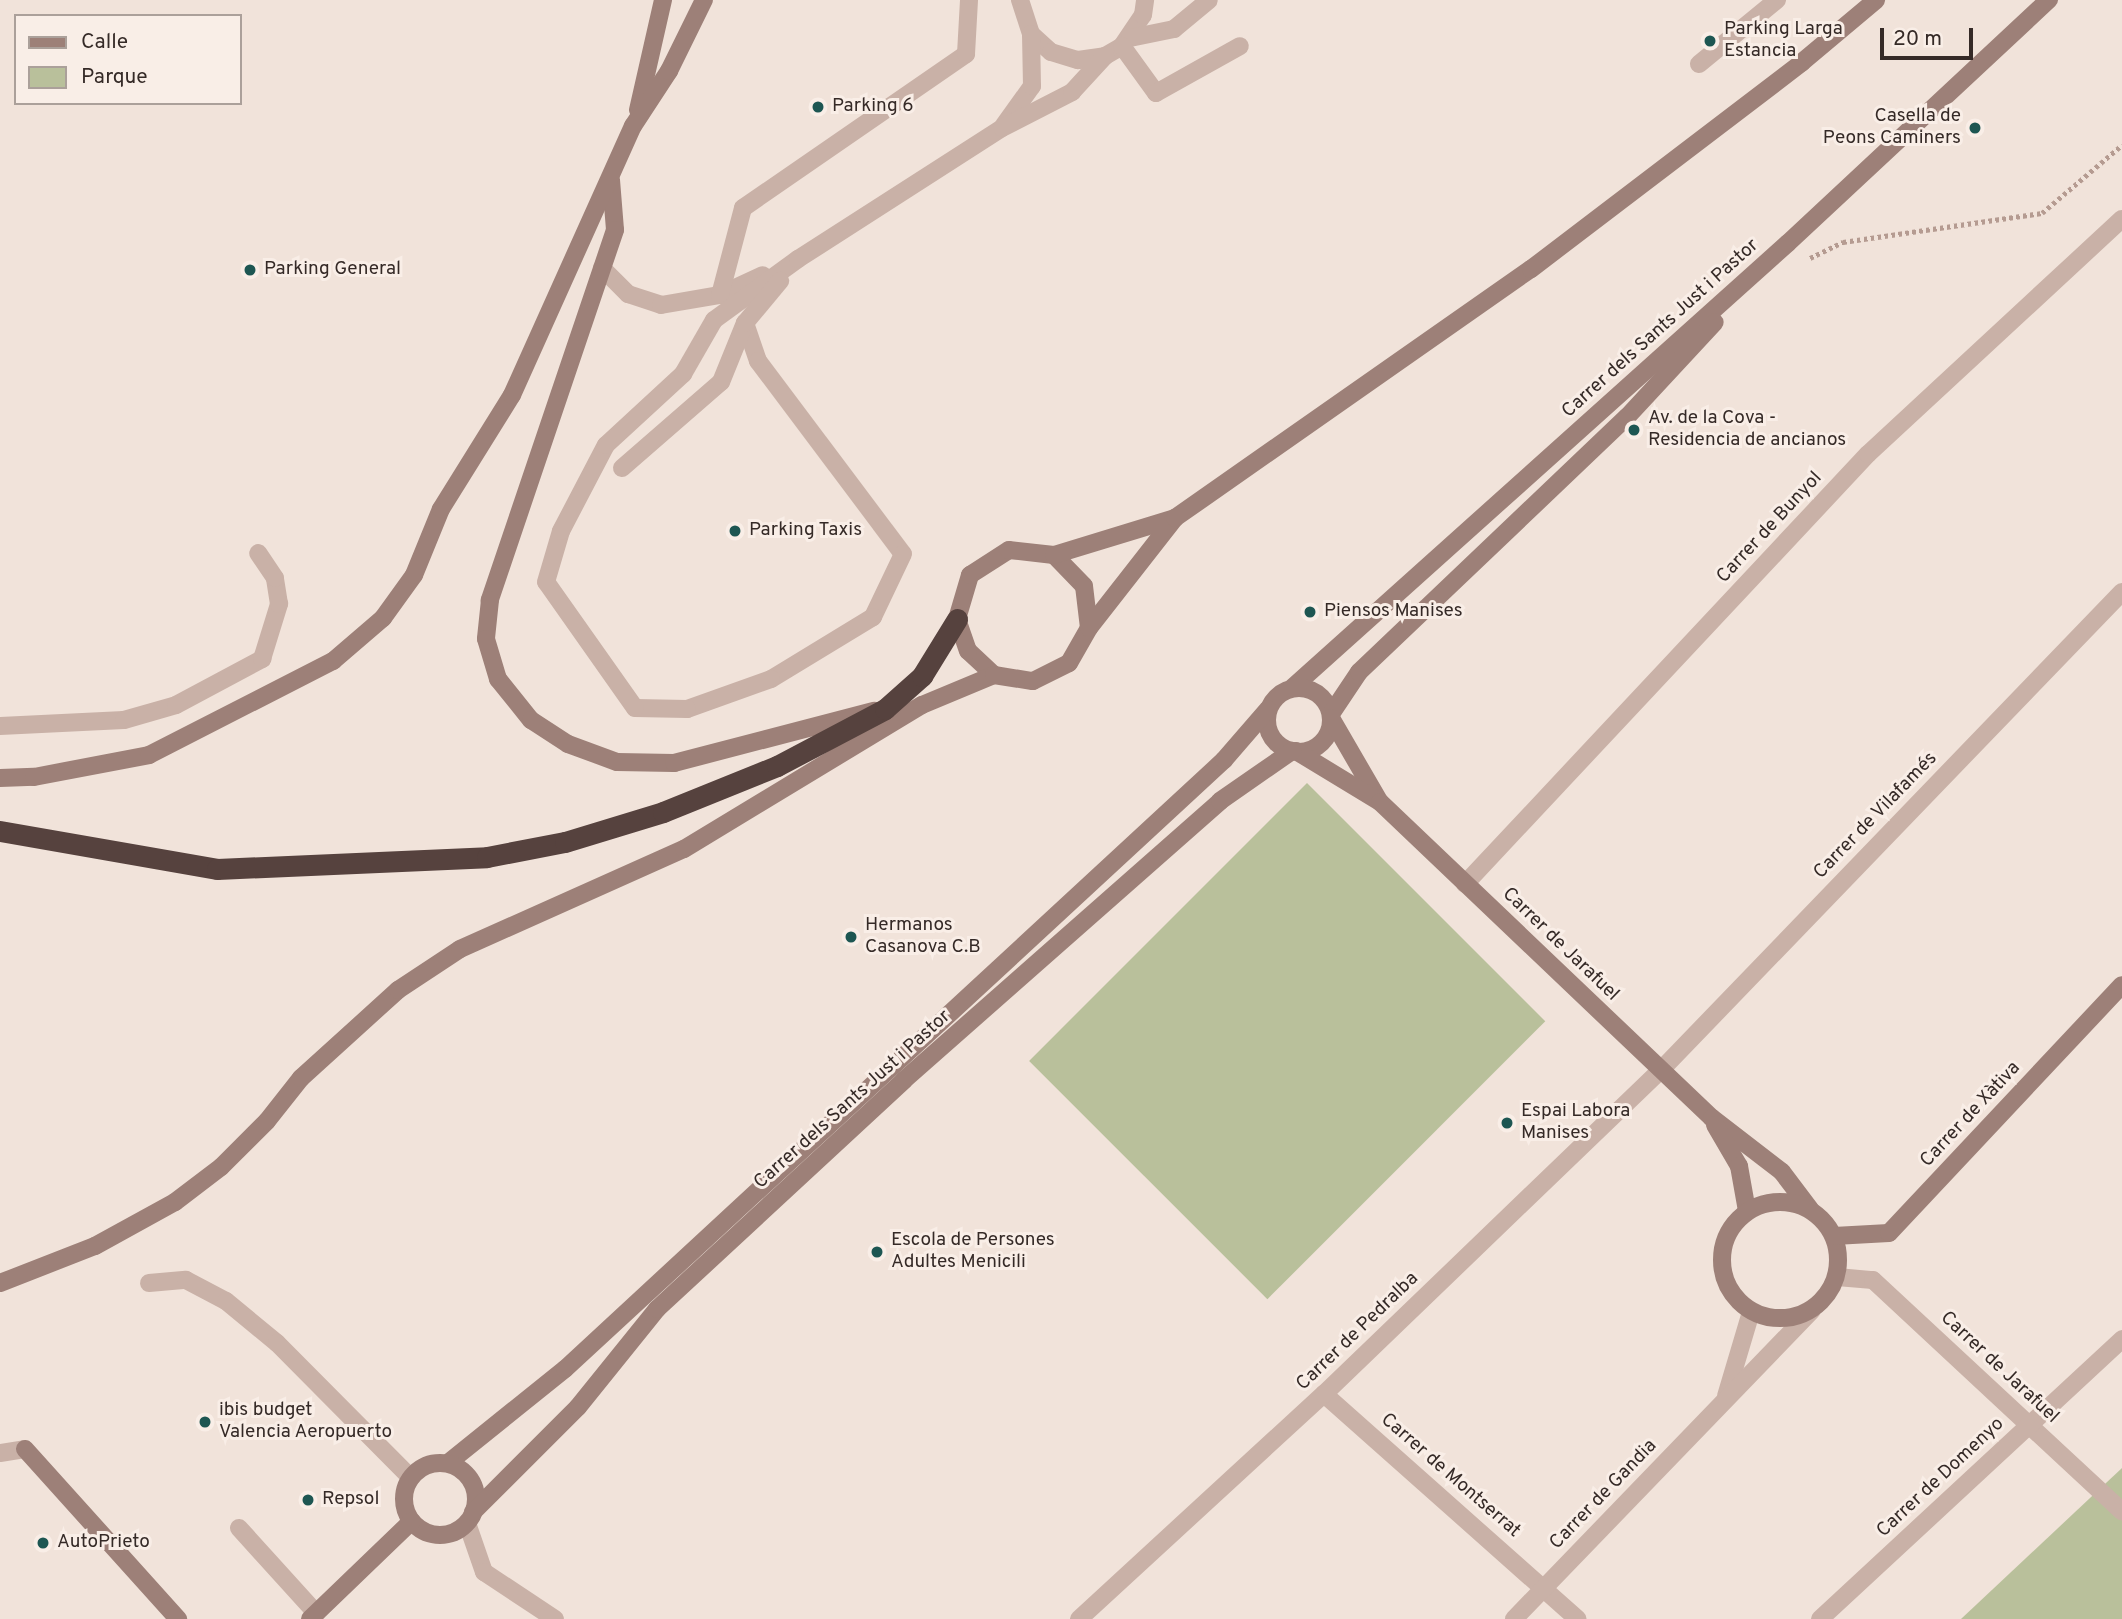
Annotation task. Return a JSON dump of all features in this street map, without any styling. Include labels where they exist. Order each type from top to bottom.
[{"type":"highway","points":[[0,831],[217,869],[487,857],[565,842],[663,812],[777,766],[885,709],[922,676],[957,619]]},
{"type":"main road","points":[[694,22],[698,0]]},
{"type":"main road","points":[[0,778],[34,777],[149,755],[333,661],[383,618],[414,575],[441,509],[512,395],[633,126],[704,0]]},
{"type":"main road","points":[[0,1283],[45,1269],[175,1202],[221,1167],[267,1121],[301,1079],[398,990],[460,949],[684,849],[922,705],[994,675],[1033,681],[1069,663],[1089,628],[1175,518],[1531,269],[1801,64],[1876,0]]},
{"type":"main road","points":[[1788,243],[2049,0]]},
{"type":"main road","points":[[633,126],[663,1]]},
{"type":"main road","points":[[610,176],[615,230],[489,600],[486,639],[498,679],[531,720],[568,744],[617,762],[674,763],[834,718],[885,709]]},
{"type":"main road","name":"Carrer dels Sants Just i Pastor","points":[[1292,688],[1788,243]]},
{"type":"main road","name":"Carrer dels Sants Just i Pastor","points":[[1331,716],[1359,672],[1628,417],[1788,243]]},
{"type":"main road","points":[[994,675],[968,652],[957,619],[970,575],[1009,550],[1054,555],[1175,518]]},
{"type":"main road","points":[[1054,555],[1084,586],[1089,628]]},
{"type":"main road","points":[[1292,688],[1312,690],[1331,716],[1325,739],[1307,751],[1294,751],[1274,740],[1268,730],[1268,709],[1278,695],[1292,688]]},
{"type":"main road","name":"Carrer dels Sants Just i Pastor","points":[[448,1463],[575,1359],[1224,760],[1268,709]]},
{"type":"main road","name":"Carrer de Jarafuel","points":[[1331,716],[1380,802]]},
{"type":"main road","name":"Carrer dels Sants Just i Pastor","points":[[470,1518],[578,1407],[667,1299],[904,1080],[1220,801],[1294,751]]},
{"type":"main road","name":"Carrer de Jarafuel","points":[[1294,751],[1380,802],[1712,1118],[1782,1172],[1810,1209]]},
{"type":"main road","name":"Carrer de Xàtiva","points":[[1834,1236],[1889,1233],[2122,985]]},
{"type":"main road","name":"Carrer de Jarafuel","points":[[1712,1118],[1739,1166],[1747,1211]]},
{"type":"main road","points":[[1778,1200],[1810,1209],[1834,1236],[1839,1256],[1837,1277],[1811,1311],[1781,1320],[1751,1312],[1724,1282],[1723,1243],[1747,1211],[1778,1200]]},
{"type":"main road","points":[[25,1449],[178,1619]]},
{"type":"main road","points":[[448,1463],[472,1482],[470,1518],[445,1534],[421,1530],[412,1521],[404,1500],[411,1478],[427,1465],[448,1463]]},
{"type":"main road","points":[[313,1616],[412,1521]]},
{"type":"street","points":[[720,295],[743,208],[966,54],[969,0]]},
{"type":"street","points":[[1002,128],[1032,86],[1031,34],[1020,0]]},
{"type":"street","points":[[1126,42],[1143,15],[1145,0]]},
{"type":"street","points":[[745,323],[758,361],[903,554],[873,617],[790,668],[687,709],[635,708],[546,582],[561,531],[606,445],[683,374],[714,320],[798,259],[1002,128],[1072,92],[1105,56],[1126,42],[1174,29],[1209,0]]},
{"type":"street","points":[[1699,64],[1777,0]]},
{"type":"street","points":[[1031,34],[1051,52],[1078,60],[1105,56]]},
{"type":"street","points":[[1126,42],[1156,93],[1240,47]]},
{"type":"street","name":"Carrer de Bunyol","points":[[1465,884],[1868,454],[2122,219]]},
{"type":"street","points":[[602,268],[628,294],[661,305],[720,295],[798,259]]},
{"type":"street","points":[[622,468],[721,382],[745,323],[798,259]]},
{"type":"street","points":[[0,726],[124,720],[176,705],[262,659],[279,604],[275,578],[258,552]]},
{"type":"street","name":"Carrer de Vilafamés","points":[[1661,1070],[2122,592]]},
{"type":"street","name":"Carrer de Pedralba","points":[[1079,1619],[1324,1394],[1661,1070]]},
{"type":"street","name":"Carrer de Jarafuel","points":[[1837,1277],[1873,1280],[2122,1511]]},
{"type":"street","points":[[149,1283],[186,1280],[226,1300],[277,1343],[411,1478]]},
{"type":"street","name":"Carrer de Gandia","points":[[1514,1619],[1811,1311]]},
{"type":"street","name":"Carrer de Gandia","points":[[1724,1401],[1751,1312]]},
{"type":"street","name":"Carrer de Domenyo","points":[[1820,1619],[2122,1339]]},
{"type":"street","name":"Carrer de Montserrat","points":[[1324,1394],[1545,1587],[1577,1619]]},
{"type":"street","points":[[0,1453],[25,1449]]},
{"type":"street","points":[[470,1518],[484,1572],[555,1619]]},
{"type":"street","points":[[239,1528],[313,1616]]},
{"type":"path","points":[[1804,260],[1843,242],[2042,213],[2122,145]]},
{"type":"green space","points":[[1307,783],[1545,1021],[1267,1299],[1029,1061]]},
{"type":"green space","points":[[2122,1468],[2122,1619],[1961,1619]]},
{"type":"place","name":"Parking Larga Estancia","points":[[1710,41]]},
{"type":"place","name":"Parking 6","points":[[818,107]]},
{"type":"place","name":"Casella de Peons Caminers","points":[[1975,128]]},
{"type":"place","name":"Parking General","points":[[250,270]]},
{"type":"place","name":"Av. de la Cova - Residencia de ancianos","points":[[1634,430]]},
{"type":"place","name":"Parking Taxis","points":[[735,531]]},
{"type":"place","name":"Piensos Manises","points":[[1310,612]]},
{"type":"place","name":"Hermanos Casanova C.B","points":[[851,937]]},
{"type":"place","name":"Espai Labora Manises","points":[[1507,1123]]},
{"type":"place","name":"Escola de Persones Adultes Menicili","points":[[877,1252]]},
{"type":"place","name":"ibis budget Valencia Aeropuerto","points":[[205,1422]]},
{"type":"place","name":"Repsol","points":[[308,1500]]},
{"type":"place","name":"AutoPrieto","points":[[43,1543]]}]
